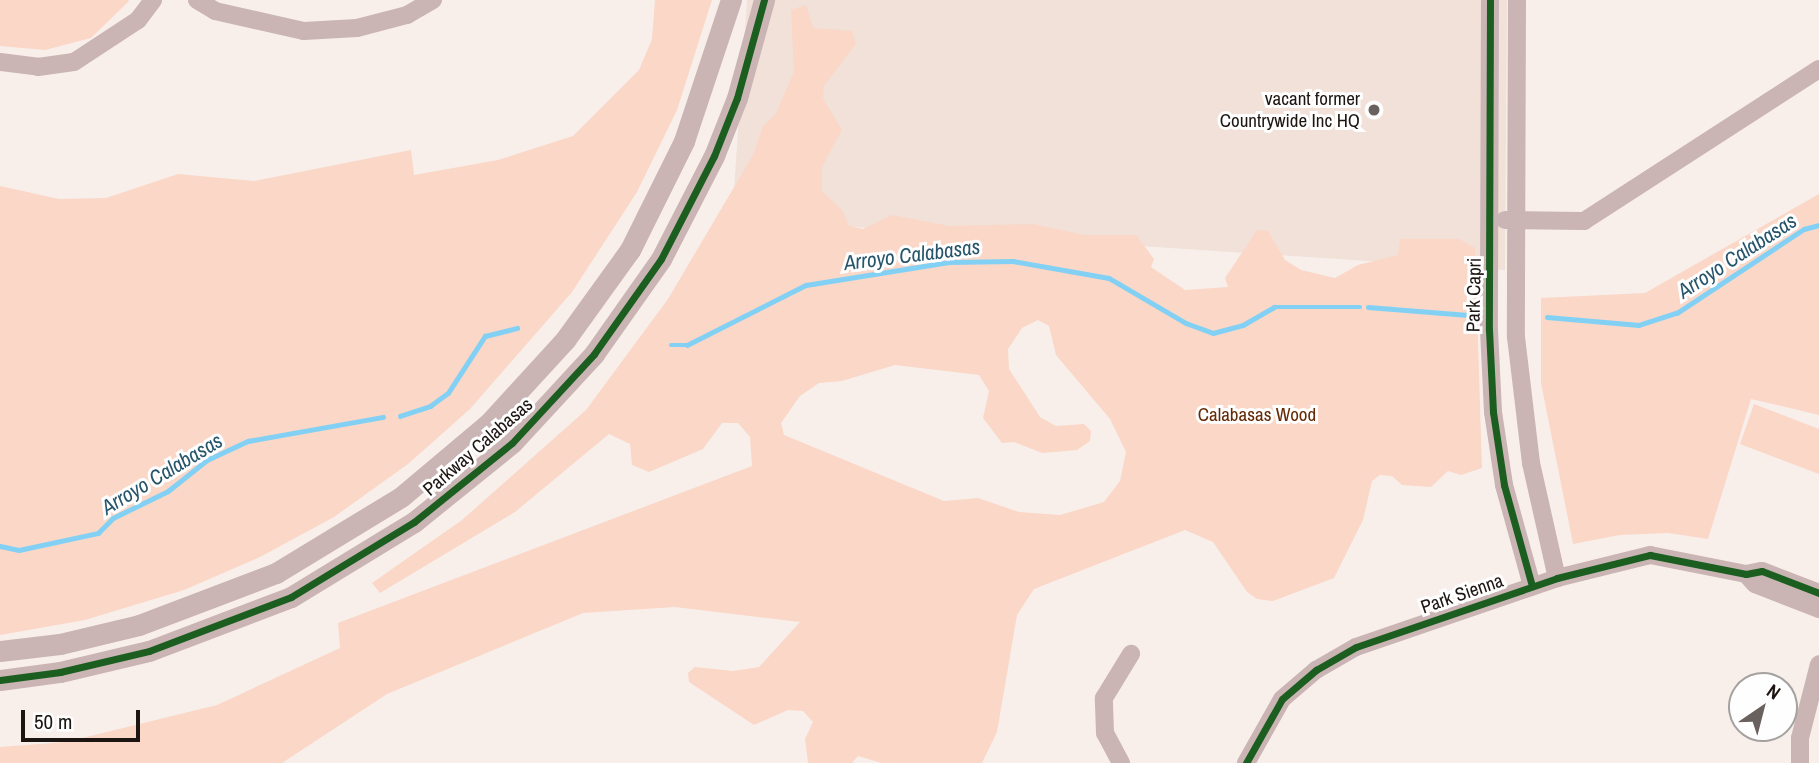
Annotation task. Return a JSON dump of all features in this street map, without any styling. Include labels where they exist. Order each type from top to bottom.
[{"type":"street","points":[[0,62],[38,68],[74,62],[138,20],[153,0]]},
{"type":"street","points":[[197,0],[215,11],[304,31],[357,28],[407,15],[433,0]]},
{"type":"street","name":"Parkway Calabasas","points":[[0,652],[60,644],[139,625],[276,573],[401,497],[489,423],[565,340],[630,250],[684,141],[730,0]]},
{"type":"street","name":"Parkway Calabasas","points":[[0,680],[61,672],[149,651],[290,597],[414,523],[512,443],[594,354],[661,259],[714,156],[737,98],[764,0]]},
{"type":"street","name":"Park Capri","points":[[1490,0],[1489,330],[1493,412],[1504,485],[1532,586]]},
{"type":"street","points":[[1517,0],[1515,219],[1521,400],[1557,578]]},
{"type":"street","points":[[1491,220],[1584,221],[1819,69]]},
{"type":"street","name":"Park Sienna","points":[[1247,763],[1282,699],[1316,670],[1356,647],[1557,578],[1650,555],[1746,574],[1762,571],[1819,593]]},
{"type":"street","name":"Park Sienna","points":[[1746,574],[1755,584],[1819,609]]},
{"type":"street","points":[[1121,763],[1105,733],[1104,698],[1131,654]]},
{"type":"street","points":[[1800,763],[1800,738],[1819,664]]},
{"type":"shaded area","points":[[747,0],[1507,0],[1505,270],[732,219]]},
{"type":"green space","points":[[0,0],[129,1],[91,38],[45,50],[0,46]]},
{"type":"green space","points":[[655,0],[712,0],[677,110],[637,192],[572,292],[470,409],[408,464],[334,517],[260,557],[184,590],[85,620],[0,635],[0,186],[59,199],[106,198],[178,174],[254,181],[411,150],[414,175],[498,160],[573,136],[639,70],[652,39]]},
{"type":"green space","name":"Calabasas Wood","points":[[806,5],[813,28],[852,31],[856,44],[824,86],[823,98],[842,130],[822,167],[822,191],[842,210],[849,226],[863,229],[892,215],[949,226],[1033,224],[1085,235],[1136,235],[1154,259],[1151,267],[1185,290],[1228,287],[1225,278],[1257,230],[1268,231],[1285,260],[1301,270],[1335,278],[1358,265],[1398,255],[1400,239],[1459,239],[1475,248],[1482,468],[1461,475],[1448,471],[1431,487],[1402,485],[1392,476],[1380,475],[1372,481],[1363,520],[1334,578],[1273,601],[1257,599],[1247,592],[1213,542],[1185,530],[1034,589],[1017,615],[997,732],[982,763],[882,763],[858,756],[852,763],[808,763],[805,739],[813,722],[803,711],[788,710],[754,725],[689,682],[688,673],[695,667],[733,671],[759,667],[800,622],[675,607],[583,613],[387,694],[282,763],[0,763],[0,747],[66,742],[217,705],[340,648],[338,623],[752,466],[750,437],[738,423],[722,423],[703,449],[649,472],[632,465],[630,444],[609,434],[515,512],[380,593],[372,583],[462,520],[586,410],[668,299],[753,155],[763,126],[775,115],[794,72],[791,10]],"holes":[[[1038,320],[1049,326],[1056,355],[1110,419],[1126,452],[1120,481],[1104,502],[1060,515],[1019,512],[978,498],[944,501],[784,435],[781,423],[800,396],[819,383],[842,381],[895,365],[979,375],[989,391],[983,418],[1002,443],[1014,442],[1042,453],[1077,450],[1090,441],[1091,431],[1084,424],[1056,426],[1040,417],[1009,369],[1008,349],[1022,328]]]},
{"type":"green space","points":[[1819,194],[1819,415],[1751,399],[1708,539],[1668,533],[1620,535],[1573,544],[1541,383],[1541,298],[1645,293]]},
{"type":"green space","points":[[1754,404],[1819,429],[1819,474],[1740,444]]},
{"type":"waterway","name":"Arroyo Calabasas","points":[[1547,317],[1639,325],[1677,313],[1804,229],[1819,225]]},
{"type":"waterway","name":"Arroyo Calabasas","points":[[671,345],[687,345],[806,285],[950,262],[1013,261],[1109,278],[1186,323],[1213,333],[1243,325],[1274,307],[1360,307]]},
{"type":"waterway","name":"Arroyo Calabasas","points":[[1368,307],[1468,315]]},
{"type":"waterway","name":"Arroyo Calabasas","points":[[400,416],[430,406],[448,393],[485,336],[517,328]]},
{"type":"waterway","name":"Arroyo Calabasas","points":[[0,546],[19,550],[98,533],[113,518],[168,491],[207,460],[248,441],[383,417]]},
{"type":"cycle path","points":[[0,680],[60,672],[149,651],[291,597],[414,522],[512,443],[594,354],[661,259],[714,156],[737,98],[764,0]]},
{"type":"cycle path","points":[[1490,0],[1489,330],[1493,412],[1504,485],[1532,586]]},
{"type":"cycle path","points":[[1246,763],[1282,699],[1316,670],[1356,647],[1557,578],[1650,555],[1746,574],[1762,571],[1819,593]]},
{"type":"place","name":"vacant former Countrywide Inc HQ","points":[[1374,110]]}]
